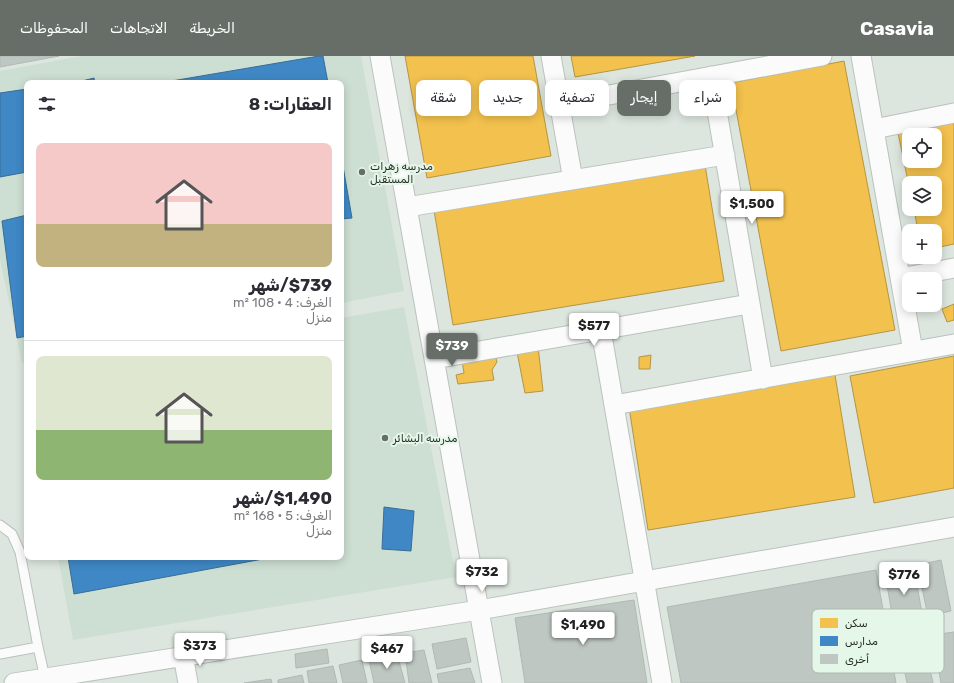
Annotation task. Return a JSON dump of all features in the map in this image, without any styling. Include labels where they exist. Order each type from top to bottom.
[{"type":"street","points":[[380,56],[492,683]]},
{"type":"street","points":[[551,56],[556,80]]},
{"type":"street","points":[[609,95],[711,76],[784,59],[822,56]]},
{"type":"street","points":[[860,56],[913,351]]},
{"type":"street","points":[[711,76],[749,304],[763,378]]},
{"type":"street","points":[[874,129],[954,113]]},
{"type":"street","points":[[562,116],[573,180]]},
{"type":"street","points":[[407,206],[725,155]]},
{"type":"street","points":[[900,278],[954,268]]},
{"type":"street","points":[[434,359],[749,304]]},
{"type":"street","points":[[601,330],[662,683]]},
{"type":"street","points":[[614,405],[954,344]]},
{"type":"street","points":[[14,683],[45,680],[183,655],[479,610],[954,527]]},
{"type":"street","points":[[183,655],[188,683]]},
{"type":"lane","points":[[0,525],[12,534],[20,552],[45,680]]},
{"type":"lane","points":[[0,654],[38,647]]},
{"type":"shaded area","name":"مدرسه زهرات المستقبل","points":[[81,56],[361,56],[404,291],[344,302],[344,80],[24,80],[24,363],[22,363],[0,260],[0,71]]},
{"type":"shaded area","name":"مدرسه البشائر","points":[[404,307],[456,577],[73,640],[59,560],[344,560],[344,317]]},
{"type":"building: سكن","points":[[405,56],[533,56],[551,156],[427,178]]},
{"type":"building: سكن","points":[[571,56],[695,56],[575,77]]},
{"type":"building: سكن","points":[[844,61],[895,330],[781,351],[736,110],[736,82]]},
{"type":"building: سكن","points":[[954,121],[954,244],[942,247],[942,224],[917,224],[915,216],[942,216],[942,176],[907,176],[905,168],[942,168],[942,128],[921,128]]},
{"type":"building: سكن","points":[[902,132],[902,152],[898,133]]},
{"type":"building: سكن","points":[[705,165],[724,281],[453,325],[434,210]]},
{"type":"building: سكن","points":[[954,304],[954,320],[947,322],[942,309]]},
{"type":"building: سكن","points":[[538,346],[543,391],[525,393],[517,352]]},
{"type":"building: سكن","points":[[651,355],[650,369],[639,369],[639,357]]},
{"type":"building: سكن","points":[[954,356],[954,488],[874,503],[850,376]]},
{"type":"building: سكن","points":[[496,358],[497,362],[492,370],[494,380],[458,384],[456,375],[464,373],[462,361]]},
{"type":"building: سكن","points":[[835,375],[855,497],[648,530],[629,407]]},
{"type":"building: مدارس","points":[[323,56],[327,80],[178,80]]},
{"type":"building: مدارس","points":[[24,89],[24,173],[0,177],[0,93]]},
{"type":"building: مدارس","points":[[344,172],[352,218],[344,219]]},
{"type":"building: مدارس","points":[[24,216],[24,337],[17,338],[2,221]]},
{"type":"building: مدارس","points":[[384,507],[414,511],[411,551],[382,549]]},
{"type":"building: مدارس","points":[[68,560],[258,560],[74,594]]},
{"type":"building: أخرى","points":[[0,56],[59,56],[0,67]]},
{"type":"building: أخرى","points":[[941,560],[951,611],[944,613],[944,609],[926,609],[917,565]]},
{"type":"building: أخرى","points":[[914,568],[921,609],[891,609],[885,574]]},
{"type":"building: أخرى","points":[[876,570],[883,609],[812,609],[812,673],[894,673],[896,683],[681,683],[667,607]]},
{"type":"building: أخرى","points":[[634,600],[647,683],[525,683],[515,618]]},
{"type":"building: أخرى","points":[[954,632],[954,683],[941,683],[939,673],[944,673],[944,633]]},
{"type":"building: أخرى","points":[[466,638],[471,662],[437,669],[432,644]]},
{"type":"building: أخرى","points":[[327,649],[329,663],[296,668],[295,654]]},
{"type":"building: أخرى","points":[[424,650],[432,683],[409,683],[405,653]]},
{"type":"building: أخرى","points":[[397,654],[405,683],[374,683],[369,660]]},
{"type":"building: أخرى","points":[[362,660],[367,683],[343,683],[339,665]]},
{"type":"building: أخرى","points":[[333,666],[337,683],[309,683],[307,671]]},
{"type":"building: أخرى","points":[[470,668],[475,683],[439,683],[437,674]]},
{"type":"building: أخرى","points":[[905,673],[931,673],[933,683],[907,683]]},
{"type":"building: أخرى","points":[[302,675],[304,683],[278,683],[278,680]]},
{"type":"building: أخرى","points":[[271,679],[272,683],[244,683]]},
{"type":"place","name":"مدرسه زهرات المستقبل","points":[[362,172]]},
{"type":"place","name":"مدرسه البشائر","points":[[385,438]]}]
